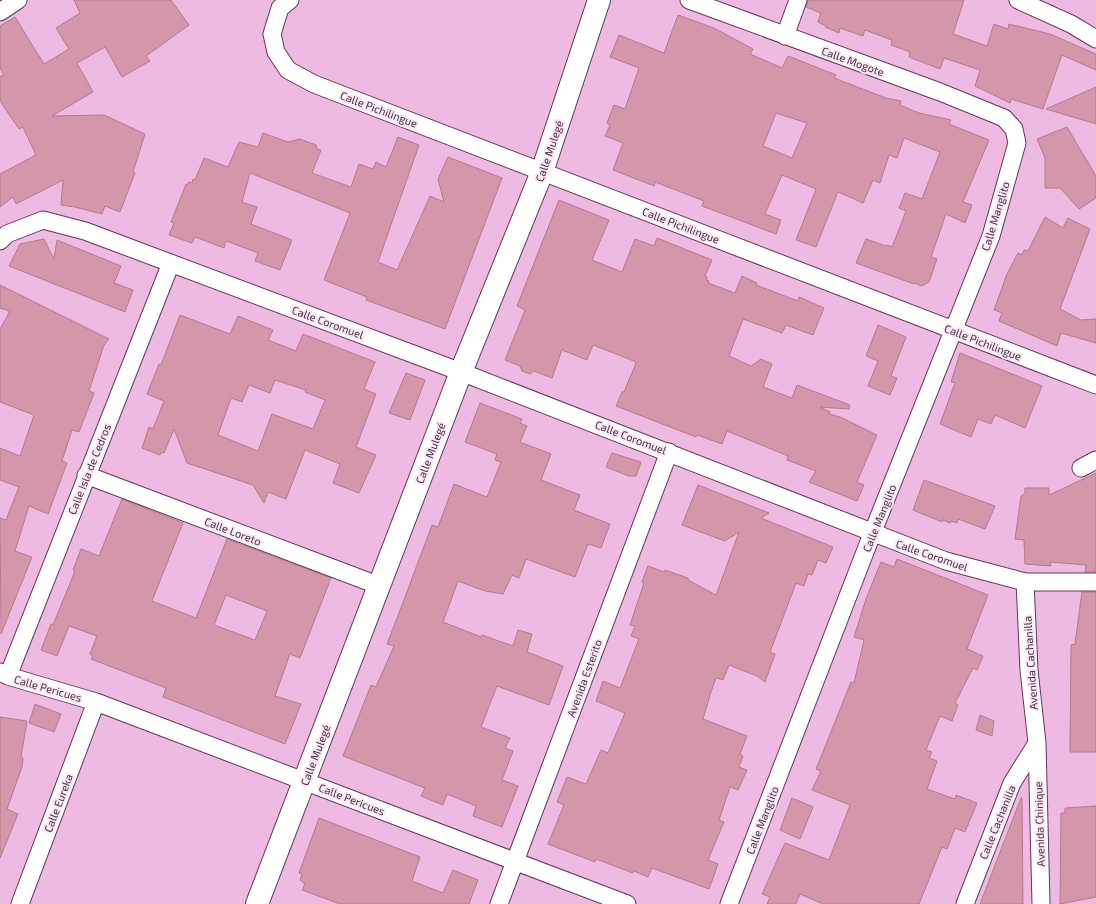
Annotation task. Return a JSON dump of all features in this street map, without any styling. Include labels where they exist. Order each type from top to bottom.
[{"type":"street","points":[[0,12],[18,0]]},
{"type":"street","name":"Calle Pichilingue","points":[[290,0],[280,8],[272,34],[276,52],[288,70],[314,84],[1096,385]]},
{"type":"street","name":"Calle Mulegé","points":[[258,904],[461,372],[542,172],[599,0]]},
{"type":"street","name":"Calle Mogote","points":[[688,0],[940,92],[1004,118],[1014,129]]},
{"type":"street","points":[[785,36],[798,0]]},
{"type":"street","points":[[1018,0],[1071,24],[1096,39]]},
{"type":"street","name":"Calle Manglito","points":[[729,904],[872,534],[991,236],[1017,143],[1014,129]]},
{"type":"street","name":"Calle Coromuel","points":[[0,240],[7,234],[43,220],[85,231],[461,372],[669,452],[872,534],[946,561],[1025,582],[1096,582]]},
{"type":"street","name":"Calle Isla de Cedros","points":[[4,674],[86,476],[171,263]]},
{"type":"street","name":"Avenida Esterito","points":[[499,904],[516,863],[669,452]]},
{"type":"street","points":[[1081,468],[1096,460]]},
{"type":"street","name":"Calle Loreto","points":[[86,476],[380,586]]},
{"type":"street","name":"Avenida Cachanilla","points":[[1025,582],[1029,670],[1037,743]]},
{"type":"street","name":"Calle Pericues","points":[[4,674],[96,702],[627,904]]},
{"type":"street","name":"Calle Eureka","points":[[20,904],[96,702]]},
{"type":"street","name":"Calle Cachanilla","points":[[965,904],[1012,783],[1037,743]]},
{"type":"street","name":"Avenida Chinique","points":[[1037,743],[1041,904]]},
{"type":"building","points":[[74,0],[171,0],[189,25],[146,56],[150,61],[122,77],[105,47],[77,63],[93,92],[52,116],[104,115],[145,134],[133,172],[135,173],[120,212],[105,206],[102,214],[61,205],[63,180],[16,204],[13,197],[0,207],[0,174],[36,155],[23,127],[19,129],[0,101],[0,77],[4,75],[0,68],[0,26],[15,17],[44,64],[69,49],[56,28],[80,13]]},
{"type":"building","points":[[808,0],[964,0],[953,34],[987,46],[994,24],[1008,29],[1009,24],[1050,34],[1096,54],[1096,70],[1062,55],[1043,109],[1011,99],[1010,103],[975,86],[980,70],[944,58],[940,69],[909,57],[910,52],[891,45],[892,40],[865,30],[863,36],[840,28],[839,33],[825,27],[826,26],[818,22],[821,13],[806,7]]},
{"type":"building","points":[[678,15],[714,28],[753,49],[750,54],[782,68],[788,56],[836,75],[834,78],[886,98],[901,101],[900,105],[919,113],[951,120],[949,124],[989,140],[963,202],[972,205],[965,223],[946,214],[931,257],[937,259],[929,282],[922,286],[914,284],[856,263],[866,239],[892,247],[906,211],[899,208],[905,193],[922,199],[940,152],[904,138],[897,158],[889,155],[880,183],[873,180],[863,203],[838,192],[816,247],[796,240],[816,189],[782,175],[765,214],[781,220],[776,234],[702,206],[704,201],[655,182],[654,186],[613,170],[623,143],[605,136],[610,125],[607,123],[614,105],[625,109],[639,68],[610,57],[619,35],[664,53]],"holes":[[[776,113],[807,123],[792,158],[763,146]]]},
{"type":"building","points":[[1096,87],[1096,124],[1046,109]]},
{"type":"building","points":[[1067,127],[1096,176],[1096,198],[1079,209],[1060,188],[1045,188],[1045,158],[1037,139]]},
{"type":"building","points":[[263,133],[288,142],[300,139],[316,145],[317,149],[321,150],[312,173],[351,187],[359,164],[373,169],[376,162],[386,167],[398,137],[419,145],[378,262],[397,270],[430,196],[444,202],[438,179],[448,157],[502,178],[445,329],[366,300],[367,297],[324,280],[350,213],[250,173],[242,202],[257,207],[251,224],[292,240],[280,270],[255,261],[258,253],[226,241],[224,248],[195,237],[192,243],[169,235],[174,223],[171,222],[186,184],[187,185],[189,182],[192,183],[193,179],[195,180],[204,158],[228,167],[239,142],[258,147]]},
{"type":"building","points":[[559,200],[609,220],[592,260],[622,272],[635,239],[654,246],[657,238],[712,260],[705,276],[707,277],[706,280],[709,281],[708,283],[735,293],[742,276],[757,283],[756,285],[798,301],[799,297],[824,308],[813,335],[786,325],[782,333],[743,319],[729,356],[751,366],[761,359],[772,364],[763,387],[792,398],[797,385],[850,405],[849,409],[820,407],[830,412],[829,414],[840,417],[877,435],[857,482],[864,485],[857,501],[809,482],[816,471],[787,460],[788,456],[727,431],[722,444],[697,435],[696,437],[616,406],[622,392],[624,392],[636,363],[634,361],[593,345],[587,360],[562,350],[552,378],[534,371],[530,374],[522,371],[520,366],[505,360],[525,310],[517,306]]},
{"type":"building","points":[[1045,217],[1063,228],[1068,218],[1090,229],[1060,309],[1081,320],[1096,319],[1096,343],[1061,333],[1057,346],[999,321],[1002,313],[994,310],[1007,274],[1018,253],[1022,255],[1024,250],[1028,251]]},
{"type":"building","points":[[44,239],[54,259],[57,240],[121,266],[114,283],[133,290],[125,312],[9,266],[20,244]]},
{"type":"building","points":[[0,285],[109,339],[104,345],[89,391],[94,393],[79,432],[72,430],[62,461],[67,463],[48,514],[29,506],[15,551],[32,557],[1,634],[0,518],[6,520],[19,487],[0,480],[0,448],[20,456],[34,415],[0,402],[0,329],[10,311],[0,308]]},
{"type":"building","points":[[180,315],[230,334],[238,316],[273,330],[268,340],[296,351],[303,334],[375,362],[364,389],[376,394],[356,447],[376,455],[359,493],[333,483],[340,464],[305,450],[286,499],[268,492],[264,503],[253,485],[187,463],[174,429],[164,453],[161,452],[160,455],[142,448],[149,427],[153,429],[164,401],[147,394],[159,364],[161,365]],"holes":[[[275,380],[306,390],[305,392],[325,400],[313,429],[272,414],[258,451],[218,435],[231,398],[242,402],[249,385],[270,393]]]},
{"type":"building","points":[[878,325],[906,337],[891,376],[897,378],[890,395],[868,386],[878,361],[866,356]]},
{"type":"building","points":[[960,353],[1042,386],[1025,428],[995,415],[991,424],[978,419],[971,437],[940,424],[955,383],[951,382]]},
{"type":"building","points":[[406,373],[425,380],[410,420],[389,413]]},
{"type":"building","points":[[480,403],[522,419],[520,423],[527,426],[520,442],[551,454],[541,480],[580,495],[574,510],[610,524],[601,548],[588,544],[575,577],[526,559],[519,578],[512,575],[503,594],[485,591],[458,581],[443,622],[481,637],[482,635],[513,646],[518,630],[532,634],[527,652],[563,666],[549,705],[497,686],[481,727],[510,738],[505,748],[513,751],[502,780],[518,786],[502,827],[473,816],[476,806],[447,794],[443,805],[421,796],[425,788],[343,756],[371,685],[376,687],[394,646],[387,644],[432,525],[438,527],[454,484],[487,497],[501,462],[495,460],[497,454],[465,442]]},
{"type":"building","points":[[612,453],[641,462],[636,476],[629,476],[606,467]]},
{"type":"building","points":[[1096,473],[1096,572],[1085,572],[1086,565],[1050,562],[1051,566],[1025,564],[1024,540],[1015,539],[1021,496],[1025,493],[1025,488],[1049,488],[1049,495]]},
{"type":"building","points":[[924,480],[995,506],[985,529],[958,519],[957,523],[951,521],[950,523],[943,520],[942,522],[913,510]]},
{"type":"building","points":[[698,485],[769,513],[761,518],[833,547],[826,563],[818,560],[812,575],[808,574],[804,586],[796,583],[770,652],[775,654],[765,682],[757,676],[729,665],[723,680],[716,678],[703,719],[747,736],[740,754],[743,756],[739,767],[747,770],[738,790],[730,787],[719,820],[724,822],[708,860],[718,864],[709,889],[652,868],[648,877],[634,871],[633,873],[596,859],[595,862],[548,844],[564,805],[557,802],[567,777],[586,784],[601,750],[608,753],[625,713],[596,701],[603,681],[620,688],[639,639],[631,636],[635,626],[630,625],[648,566],[688,578],[688,580],[716,595],[739,532],[725,541],[682,525]]},
{"type":"building","points":[[122,499],[183,523],[152,601],[196,618],[227,539],[331,578],[300,658],[290,654],[275,696],[301,704],[285,744],[163,697],[166,688],[91,659],[93,656],[90,654],[97,636],[69,626],[57,656],[41,650],[75,571],[73,570],[81,549],[99,556]],"holes":[[[226,595],[267,611],[255,640],[214,625]]]},
{"type":"building","points":[[897,559],[988,595],[967,649],[983,656],[977,670],[973,668],[955,703],[958,705],[952,721],[940,716],[926,750],[932,752],[929,758],[937,761],[927,789],[955,799],[956,795],[977,803],[965,832],[955,828],[947,849],[942,847],[919,904],[823,904],[800,894],[796,904],[767,904],[770,897],[762,894],[785,843],[829,860],[850,805],[812,790],[821,771],[816,769],[851,682],[854,683],[864,640],[854,637],[866,599],[881,562],[894,567]]},
{"type":"building","points":[[1082,592],[1096,592],[1096,752],[1070,752],[1071,645],[1075,644]]},
{"type":"building","points":[[35,704],[61,714],[54,732],[29,723]]},
{"type":"building","points":[[980,715],[994,721],[992,736],[976,730]]},
{"type":"building","points":[[0,717],[27,721],[21,757],[23,758],[22,767],[7,809],[18,814],[0,858]]},
{"type":"building","points":[[792,798],[813,807],[800,839],[780,830]]},
{"type":"building","points":[[1021,798],[1023,904],[980,904]]},
{"type":"building","points":[[1096,806],[1096,897],[1060,904],[1061,813],[1065,813],[1065,808]]},
{"type":"building","points":[[319,818],[420,857],[412,881],[443,893],[453,870],[478,880],[469,904],[340,904],[302,890],[305,884],[300,880],[302,874],[299,873]]}]
